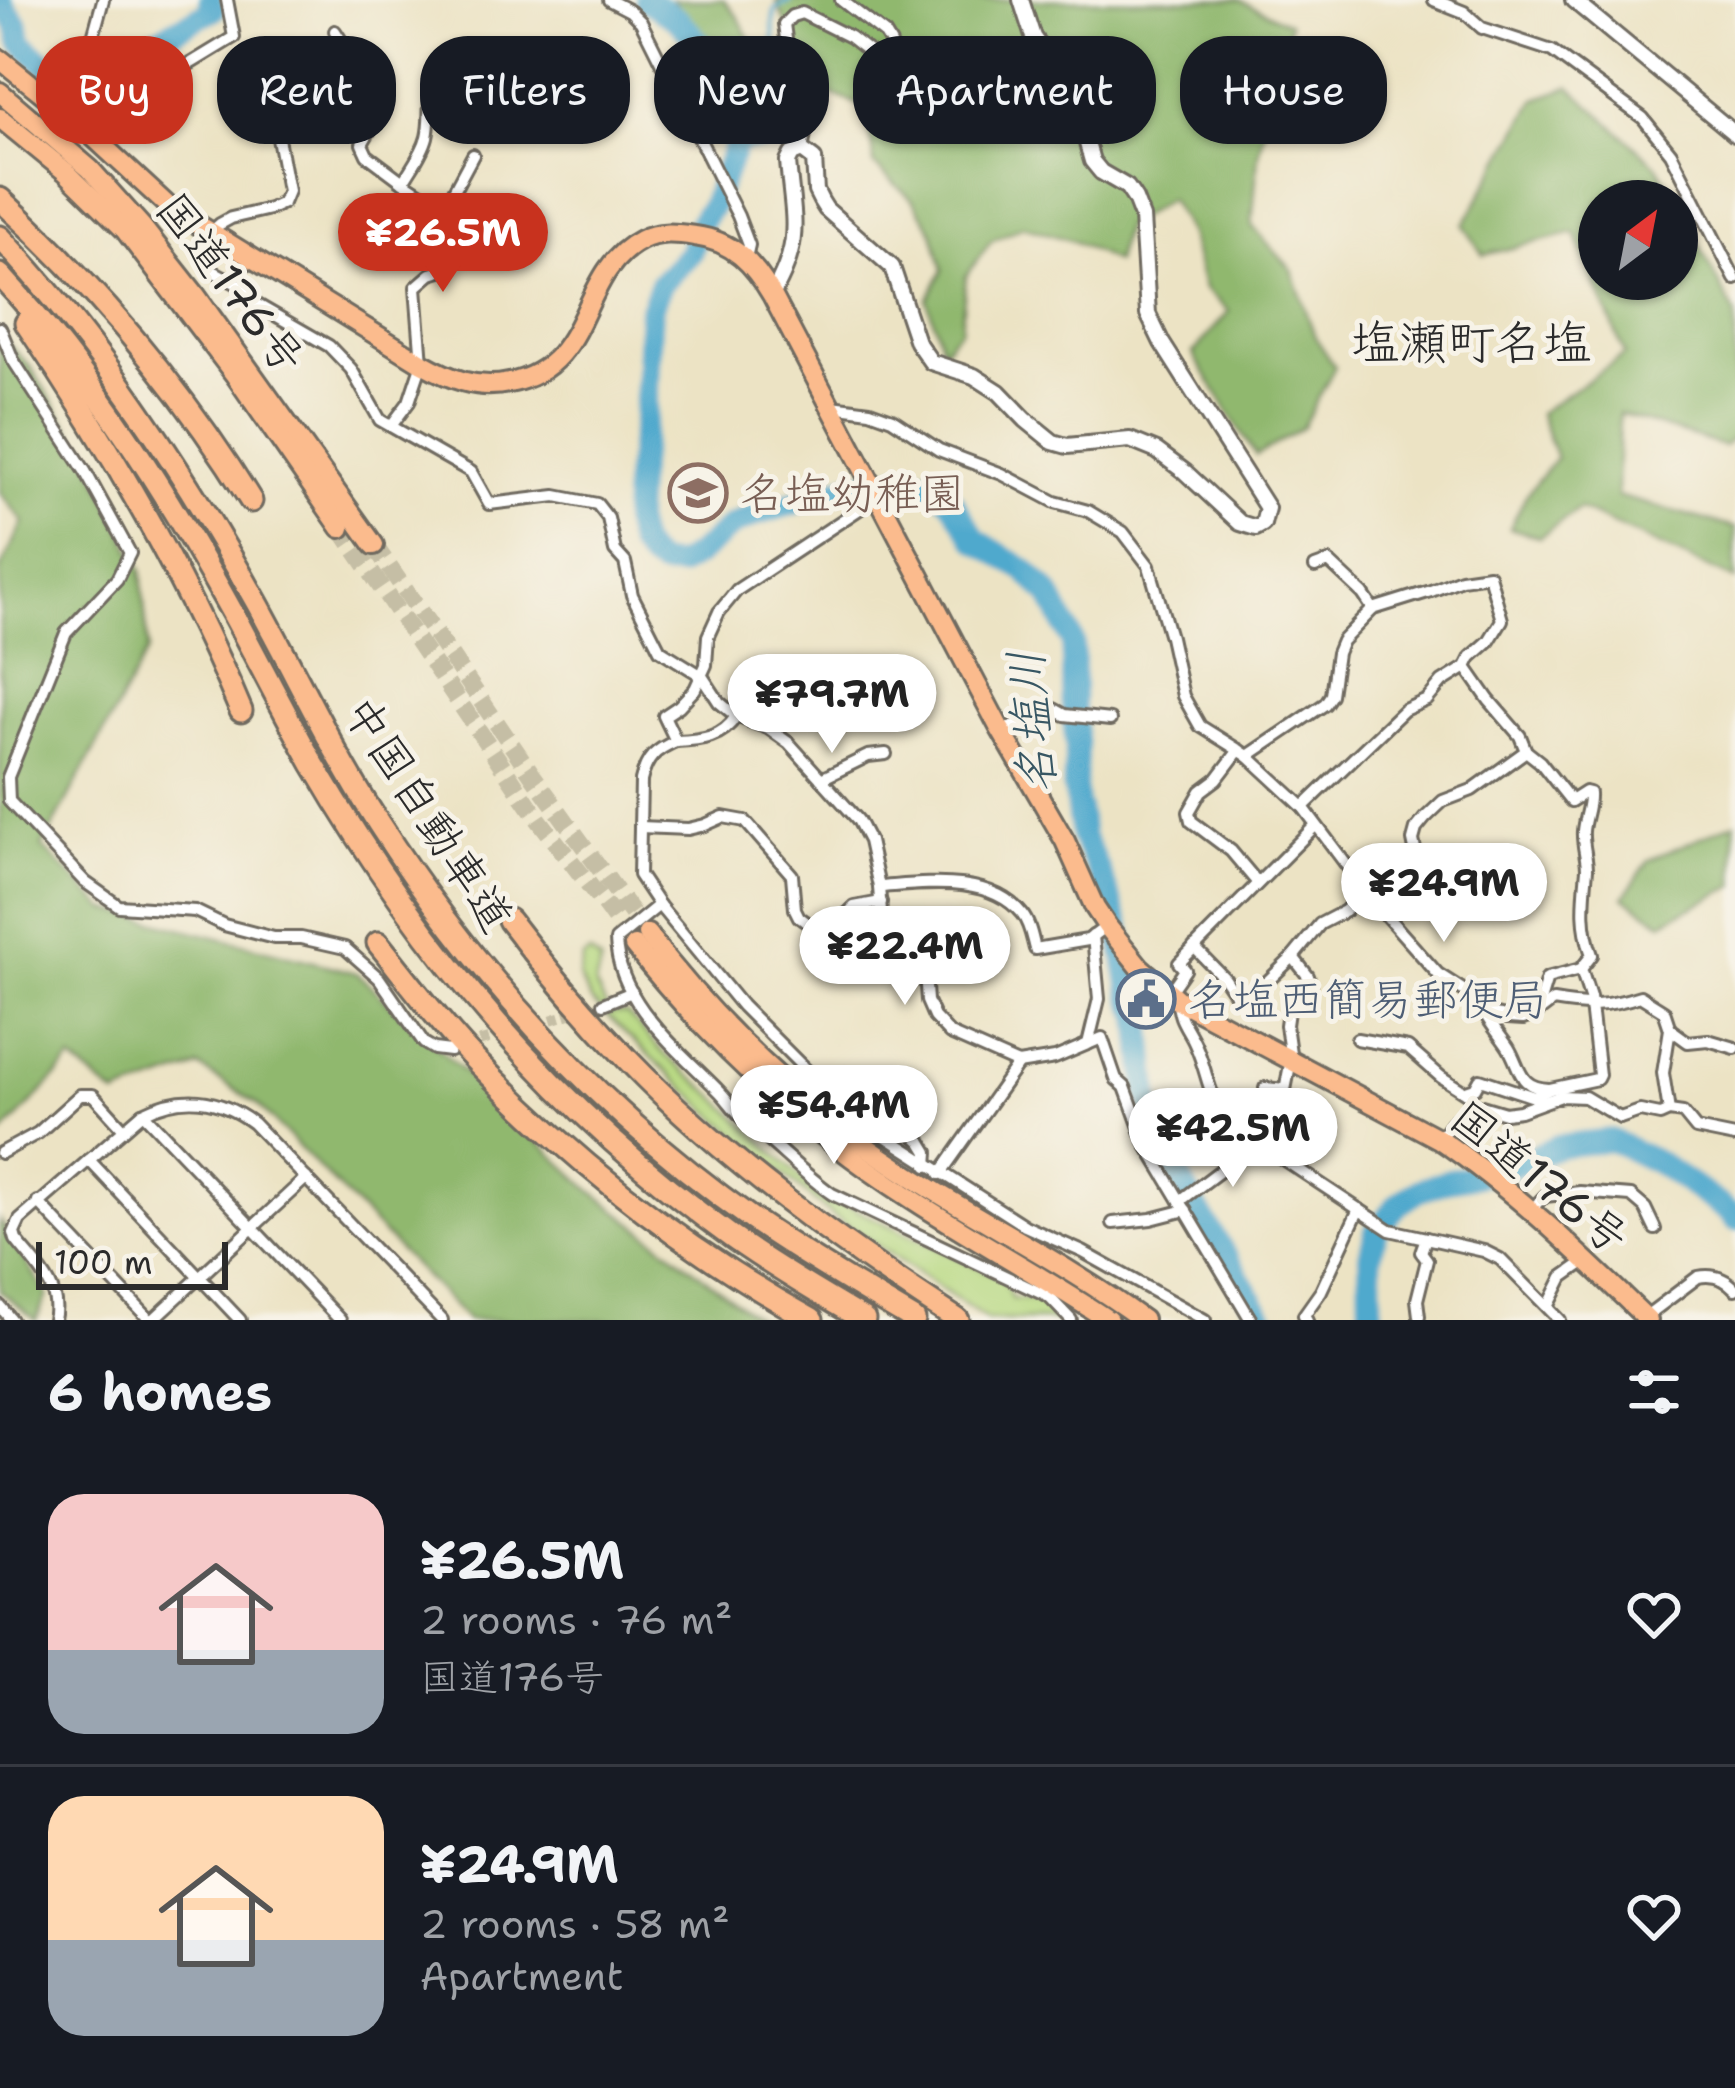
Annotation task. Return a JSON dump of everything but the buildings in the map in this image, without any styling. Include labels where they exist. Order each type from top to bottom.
[{"type":"highway","name":"国道176号","points":[[0,59],[36,88]]},
{"type":"highway","name":"国道176号","points":[[0,92],[90,169],[142,227],[374,545]]},
{"type":"highway","name":"国道176号","points":[[0,118],[66,172],[124,230],[235,375],[341,528]]},
{"type":"highway","name":"国道176号","points":[[100,144],[147,189],[211,233],[422,363],[451,378],[488,387],[533,377],[555,362],[567,349],[605,274],[641,240],[664,233],[709,238],[746,258],[772,295],[1001,730],[1065,841],[1095,908],[1100,931],[1173,996],[1470,1160],[1532,1209],[1647,1319]]},
{"type":"highway","points":[[0,199],[125,325],[214,441],[251,501]]},
{"type":"highway","name":"中国自動車道","points":[[0,237],[77,325],[172,457],[376,819],[466,949],[516,1009],[617,1112],[681,1166],[752,1219],[914,1320]]},
{"type":"highway","name":"中国自動車道","points":[[0,274],[58,342],[147,466],[352,829],[421,930],[494,1023],[560,1093],[662,1183],[734,1239],[864,1320]]},
{"type":"highway","points":[[0,286],[105,446],[210,637],[241,710]]},
{"type":"highway","points":[[509,920],[616,1047],[704,1131],[826,1231],[958,1320]]},
{"type":"highway","points":[[1108,1320],[910,1198],[825,1138],[741,1065],[665,986],[640,940],[751,1052],[834,1123],[899,1169],[1143,1320]]},
{"type":"highway","points":[[378,943],[477,1062],[590,1168],[712,1259],[812,1320]]},
{"type":"street","points":[[94,33],[103,0]]},
{"type":"street","points":[[193,62],[234,37],[227,0]]},
{"type":"street","points":[[610,0],[641,22],[738,216],[749,244],[746,258]]},
{"type":"street","points":[[802,150],[808,118],[792,82],[787,20],[802,13],[850,37],[873,55],[889,54],[891,44],[885,34],[841,0]]},
{"type":"street","points":[[802,150],[814,159],[816,191],[826,209],[892,267],[917,342],[931,362],[974,376],[999,392],[1053,442],[1067,446],[1130,440],[1157,451],[1240,523],[1256,528],[1263,524],[1267,508],[1148,314],[1142,218],[1136,199],[1092,161],[1072,93],[1033,38],[1021,0]]},
{"type":"street","points":[[1434,0],[1466,6],[1483,28],[1552,51],[1643,118],[1671,153],[1735,279]]},
{"type":"street","points":[[1574,0],[1735,134]]},
{"type":"street","points":[[335,32],[346,48],[344,73],[350,94],[369,106],[373,125],[362,144],[367,155],[465,221],[447,269],[431,274],[416,287],[422,363],[409,402],[391,426]]},
{"type":"street","points":[[280,144],[288,191],[283,202],[220,224],[211,233],[206,260],[211,271],[241,286],[256,304],[329,346],[351,369],[380,420],[471,472],[489,504],[556,496],[597,504],[608,518],[632,595],[660,650],[702,676],[719,702],[736,716],[768,728],[789,743],[858,820],[869,841],[882,926],[925,971],[927,1001],[950,1034],[1018,1064],[1054,1058],[1102,1038],[1146,1144],[1251,1320]]},
{"type":"street","points":[[403,182],[425,144]]},
{"type":"street","points":[[772,295],[789,265],[794,242],[788,162],[802,150]]},
{"type":"street","points":[[444,209],[472,155]]},
{"type":"street","points":[[0,328],[13,360],[85,471],[130,553],[117,579],[66,633],[8,777],[9,801],[85,882],[119,905],[195,911],[224,925],[274,938],[301,938],[345,948],[380,978],[424,1043],[450,1051]]},
{"type":"street","points":[[828,405],[892,418],[939,450],[1002,474],[1055,502],[1088,511],[1123,532],[1148,566],[1183,696],[1200,726],[1243,753],[1303,807],[1365,890],[1438,974],[1492,1014],[1523,1019],[1553,1001],[1590,1008],[1640,996],[1664,1011],[1670,1029],[1664,1073],[1670,1111]]},
{"type":"street","points":[[676,741],[664,716],[680,706],[702,676],[707,635],[719,612],[737,590],[873,491]]},
{"type":"street","points":[[1315,567],[1329,562],[1373,609]]},
{"type":"street","points":[[1257,882],[1231,851],[1191,821],[1189,812],[1201,791],[1243,753],[1325,704],[1342,640],[1373,609],[1461,579],[1489,575],[1502,620],[1489,641],[1427,700],[1405,710],[1303,807]]},
{"type":"street","points":[[1466,667],[1520,736],[1526,751],[1571,801],[1589,793],[1583,827],[1587,864],[1582,902],[1592,955],[1581,969],[1547,978],[1536,1015]]},
{"type":"street","points":[[1001,730],[1054,709],[1065,715],[1110,720]]},
{"type":"street","points":[[736,716],[727,730],[716,735],[676,741],[655,750],[644,766],[639,874],[658,905],[742,1006],[823,1087],[927,1166],[1025,1226],[1083,1252],[1205,1320]]},
{"type":"street","points":[[1408,882],[1418,864],[1413,840],[1425,818],[1443,801],[1472,790],[1526,751]]},
{"type":"street","points":[[821,779],[868,756],[886,754]]},
{"type":"street","points":[[640,827],[688,829],[723,817],[745,821],[792,874],[799,917],[818,930],[842,919],[854,907],[880,902]]},
{"type":"street","points":[[1315,826],[1179,963],[1185,970],[1173,996],[1178,1016],[1194,1042],[1218,1110],[1257,1143],[1390,1230],[1484,1251],[1500,1259],[1552,1315]]},
{"type":"street","points":[[1375,902],[1438,864]]},
{"type":"street","points":[[879,887],[962,884],[996,895],[1026,918],[1035,949],[1088,940],[1100,931]]},
{"type":"street","points":[[1194,947],[1247,1001],[1320,924],[1345,911],[1365,890]]},
{"type":"street","points":[[658,905],[616,940],[619,964],[632,992],[673,1046],[739,1114],[802,1173],[832,1194],[1048,1297],[1071,1320]]},
{"type":"street","points":[[1088,1044],[1099,999],[1100,931]]},
{"type":"street","points":[[1264,1088],[1285,1090],[1291,1060],[1286,1025],[1289,1004],[1301,1000],[1311,986],[1293,957]]},
{"type":"street","points":[[1480,1004],[1511,1051],[1521,1076],[1539,1089],[1597,1079],[1590,998],[1581,969]]},
{"type":"street","points":[[603,1004],[632,992]]},
{"type":"street","points":[[1670,1029],[1688,1042],[1708,1040],[1735,1048]]},
{"type":"street","points":[[1357,1040],[1408,1048],[1441,1077],[1466,1091],[1475,1104]]},
{"type":"street","points":[[940,1174],[1018,1064]]},
{"type":"street","points":[[1466,1091],[1480,1079],[1534,1097],[1550,1089]]},
{"type":"street","points":[[863,1090],[922,1142],[928,1151],[927,1166]]},
{"type":"street","points":[[2,1153],[38,1133],[80,1094],[93,1095],[124,1129]]},
{"type":"street","points":[[1438,1139],[1475,1104],[1505,1113],[1561,1096],[1593,1100],[1620,1118],[1640,1111],[1683,1113],[1696,1129],[1735,1137]]},
{"type":"street","points":[[54,1320],[55,1292],[16,1240],[20,1220],[143,1113],[190,1099],[218,1103],[253,1123],[442,1320]]},
{"type":"street","points":[[143,1113],[340,1320]]},
{"type":"street","points":[[1113,1223],[1151,1219],[1183,1205],[1257,1143]]},
{"type":"street","points":[[89,1160],[240,1320]]},
{"type":"street","points":[[38,1202],[152,1320],[306,1178]]},
{"type":"street","points":[[1532,1209],[1545,1196],[1580,1192],[1631,1196],[1645,1208],[1655,1229]]},
{"type":"street","points":[[1307,1320],[1304,1315],[1321,1291],[1359,1209]]},
{"type":"street","points":[[1419,1316],[1417,1300],[1427,1260],[1421,1252],[1426,1238]]},
{"type":"street","points":[[1552,1315],[1563,1277],[1588,1260]]},
{"type":"street","points":[[1647,1319],[1698,1277],[1732,1283]]},
{"type":"street","points":[[0,1306],[11,1320]]},
{"type":"green space","points":[[672,0],[724,0],[749,36],[704,36]]},
{"type":"green space","points":[[776,0],[1238,0],[1289,23],[1286,36],[1180,36],[1180,144],[1260,144],[1252,226],[1292,270],[1315,337],[1335,367],[1302,428],[1256,456],[1193,354],[1229,311],[1204,289],[1189,234],[1169,199],[1124,227],[1115,262],[1073,241],[1023,226],[991,241],[966,276],[961,328],[943,350],[927,300],[943,270],[933,232],[914,201],[874,165],[872,144],[1156,144],[1156,36],[853,36],[853,102],[829,93],[829,36],[791,36]]},
{"type":"green space","points":[[1570,87],[1657,166],[1665,180],[1578,180],[1578,240],[1575,233],[1483,255],[1464,225],[1536,99]]},
{"type":"green space","points":[[1698,243],[1735,314],[1735,436],[1723,446],[1619,414],[1617,496],[1735,528],[1735,580],[1579,509],[1539,537],[1510,528],[1526,495],[1556,458],[1539,413],[1625,355],[1602,300],[1698,300]]},
{"type":"green space","points":[[0,335],[31,368],[88,457],[141,569],[148,650],[42,847],[105,909],[357,973],[593,1192],[760,1320],[467,1320],[257,1104],[199,1067],[116,1096],[72,1060],[0,1137],[0,570],[24,522],[0,493]]},
{"type":"green space","points":[[1735,822],[1735,886],[1662,922],[1624,897],[1649,860]]},
{"type":"green space","points":[[590,953],[601,963],[595,985],[609,1013],[627,1014],[666,1056],[814,1190],[1003,1279],[1012,1299],[1039,1302],[1063,1320],[987,1320],[829,1213],[591,1001],[579,977],[583,958]]},
{"type":"green space","points":[[0,1220],[47,1295],[36,1320],[0,1291]]},
{"type":"waterway","name":"名塩川","points":[[0,1],[17,24],[21,42],[61,79],[128,55],[213,10],[210,0]]},
{"type":"waterway","name":"名塩川","points":[[646,0],[677,19],[719,64],[739,123],[734,150],[690,253],[661,283],[651,309],[633,521],[639,545],[660,565],[678,566],[731,526],[755,515],[855,484],[911,477],[932,485],[952,501],[976,540],[1025,570],[1050,595],[1073,642],[1074,786],[1082,836],[1120,929],[1132,996],[1141,1016],[1157,1136],[1265,1320]]},
{"type":"waterway","points":[[734,150],[763,149],[781,130],[786,109],[775,71],[773,24],[775,9],[791,0]]},
{"type":"waterway","name":"名塩川","points":[[1371,1320],[1370,1256],[1376,1231],[1397,1205],[1418,1191],[1501,1171],[1558,1146],[1611,1140],[1660,1164],[1735,1219]]},
{"type":"tunnel","points":[[341,528],[539,820],[634,946]]},
{"type":"tunnel","points":[[374,545],[647,934]]},
{"type":"tunnel","points":[[465,1046],[603,1004]]},
{"type":"place","name":"名塩幼稚園","points":[[698,493]]},
{"type":"place","name":"名塩西簡易郵便局","points":[[1146,999]]},
{"type":"district","name":"塩瀬町名塩","points":[[1471,342]]}]
